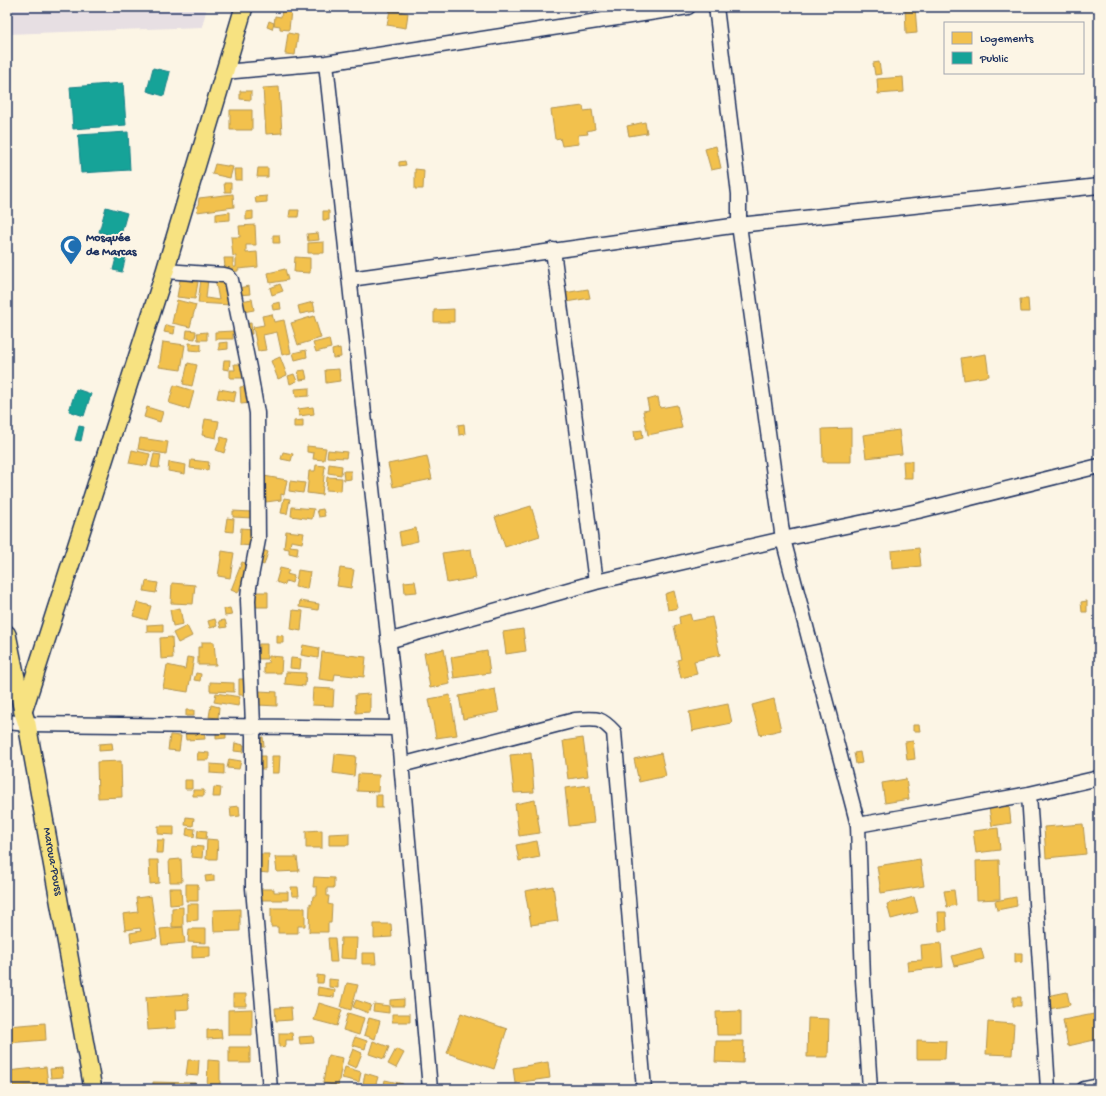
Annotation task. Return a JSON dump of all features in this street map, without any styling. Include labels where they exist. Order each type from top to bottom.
[{"type":"main road","points":[[25,718],[165,271],[244,7]]},
{"type":"main road","name":"Maroua-Pouss","points":[[7,634],[25,718],[93,1089]]},
{"type":"street","points":[[224,72],[326,63],[688,7]]},
{"type":"street","points":[[716,7],[739,194],[739,225],[783,539],[858,825],[862,980],[870,1089]]},
{"type":"street","points":[[326,63],[398,728],[430,1089]]},
{"type":"street","points":[[350,278],[739,225],[1099,186]]},
{"type":"street","points":[[553,250],[596,582]]},
{"type":"street","points":[[165,271],[218,274],[228,276],[231,280],[257,412],[258,540],[248,587],[253,726],[253,888],[270,1089]]},
{"type":"street","points":[[388,641],[596,582],[783,539],[918,511],[1099,466]]},
{"type":"street","points":[[7,722],[25,718],[253,726],[398,728]]},
{"type":"street","points":[[401,765],[575,720],[596,719],[606,724],[614,732],[644,1089]]},
{"type":"street","points":[[858,825],[1029,794],[1099,778]]},
{"type":"street","points":[[1029,794],[1048,1089]]},
{"type":"street","points":[[1084,1089],[1099,1086]]},
{"type":"shaded area","points":[[7,7],[207,7],[202,27],[7,34]]},
{"type":"building: Logements","points":[[905,7],[915,7],[917,33],[906,34]]},
{"type":"building: Logements","points":[[282,9],[291,10],[289,30],[280,29],[280,26],[274,25],[275,16],[281,17]]},
{"type":"building: Logements","points":[[390,10],[408,13],[406,28],[387,25]]},
{"type":"building: Logements","points":[[269,21],[274,23],[272,29],[267,27]]},
{"type":"building: Logements","points":[[288,33],[298,35],[295,55],[285,54]]},
{"type":"building: Logements","points":[[879,62],[881,74],[875,75],[873,63]]},
{"type":"building: Logements","points":[[903,77],[904,92],[878,94],[877,79]]},
{"type":"building: Logements","points":[[279,87],[282,133],[266,134],[263,88]]},
{"type":"building: Logements","points":[[240,91],[251,91],[251,100],[240,99]]},
{"type":"building: Logements","points":[[583,106],[584,111],[592,110],[595,129],[587,131],[588,134],[578,135],[579,144],[562,146],[560,138],[555,139],[551,110]]},
{"type":"building: Logements","points":[[230,110],[252,110],[252,130],[230,130]]},
{"type":"building: Logements","points":[[645,122],[647,133],[629,136],[627,126]]},
{"type":"building: Logements","points":[[716,146],[721,168],[711,170],[705,149]]},
{"type":"building: Logements","points":[[405,161],[406,165],[399,166],[399,162]]},
{"type":"building: Logements","points":[[215,164],[233,167],[230,178],[212,174]]},
{"type":"building: Logements","points":[[258,168],[268,168],[268,177],[257,177]]},
{"type":"building: Logements","points":[[234,169],[242,169],[242,180],[235,180]]},
{"type":"building: Logements","points":[[415,169],[424,170],[423,189],[415,189]]},
{"type":"building: Logements","points":[[224,183],[231,183],[231,192],[225,192]]},
{"type":"building: Logements","points":[[233,194],[234,207],[197,212],[199,198]]},
{"type":"building: Logements","points":[[267,196],[267,202],[256,203],[255,197]]},
{"type":"building: Logements","points":[[290,210],[299,210],[298,217],[289,217]]},
{"type":"building: Logements","points":[[253,211],[253,219],[246,220],[246,212]]},
{"type":"building: Logements","points":[[323,211],[329,211],[329,220],[323,220]]},
{"type":"building: Logements","points":[[230,212],[230,220],[216,221],[216,214]]},
{"type":"building: Logements","points":[[255,225],[256,245],[246,245],[246,253],[257,252],[258,267],[238,269],[238,271],[222,273],[221,267],[225,267],[224,258],[233,258],[233,267],[236,267],[236,256],[233,256],[231,237],[240,237],[239,226]]},
{"type":"building: Logements","points":[[318,233],[319,240],[308,241],[307,234]]},
{"type":"building: Logements","points":[[273,235],[279,235],[280,243],[273,243]]},
{"type":"building: Logements","points":[[324,242],[324,253],[308,253],[308,243]]},
{"type":"building: Logements","points":[[295,257],[310,258],[310,273],[294,272]]},
{"type":"building: Logements","points":[[285,269],[288,280],[270,283],[268,273]]},
{"type":"building: Logements","points":[[201,279],[208,279],[206,298],[219,300],[215,279],[226,280],[231,305],[198,303]]},
{"type":"building: Logements","points":[[180,280],[198,282],[195,299],[177,297]]},
{"type":"building: Logements","points":[[280,284],[283,291],[272,295],[270,288]]},
{"type":"building: Logements","points":[[249,286],[250,294],[239,295],[238,288]]},
{"type":"building: Logements","points":[[588,289],[590,298],[566,302],[564,293]]},
{"type":"building: Logements","points":[[252,299],[254,310],[243,312],[241,301]]},
{"type":"building: Logements","points":[[1020,299],[1028,299],[1029,312],[1021,312]]},
{"type":"building: Logements","points":[[177,300],[196,305],[190,327],[172,323]]},
{"type":"building: Logements","points":[[280,302],[281,309],[273,310],[272,304]]},
{"type":"building: Logements","points":[[313,302],[315,311],[300,314],[298,306]]},
{"type":"building: Logements","points":[[454,309],[454,322],[434,322],[434,310]]},
{"type":"building: Logements","points":[[272,314],[274,322],[284,320],[291,353],[282,355],[277,332],[263,335],[266,350],[258,351],[253,327],[264,325],[262,316]]},
{"type":"building: Logements","points":[[314,316],[321,338],[298,345],[291,323]]},
{"type":"building: Logements","points":[[251,323],[252,334],[245,335],[244,324]]},
{"type":"building: Logements","points":[[166,325],[175,327],[174,334],[164,332]]},
{"type":"building: Logements","points":[[187,330],[196,331],[195,339],[186,338]]},
{"type":"building: Logements","points":[[233,331],[233,339],[215,339],[215,332]]},
{"type":"building: Logements","points":[[207,332],[207,340],[198,340],[197,333]]},
{"type":"building: Logements","points":[[329,339],[331,348],[316,352],[313,343]]},
{"type":"building: Logements","points":[[163,342],[185,345],[181,370],[159,367]]},
{"type":"building: Logements","points":[[228,342],[228,349],[219,350],[219,343]]},
{"type":"building: Logements","points":[[189,343],[201,344],[201,351],[189,350]]},
{"type":"building: Logements","points":[[340,348],[341,357],[333,358],[332,350]]},
{"type":"building: Logements","points":[[306,350],[307,357],[295,360],[293,353]]},
{"type":"building: Logements","points":[[986,354],[989,376],[964,380],[961,358]]},
{"type":"building: Logements","points":[[280,357],[287,375],[278,379],[271,361]]},
{"type":"building: Logements","points":[[224,360],[230,360],[229,370],[223,369]]},
{"type":"building: Logements","points":[[188,363],[197,365],[192,386],[183,384]]},
{"type":"building: Logements","points":[[234,364],[241,364],[241,369],[246,369],[246,378],[230,378],[230,370],[235,370]]},
{"type":"building: Logements","points":[[339,369],[340,381],[326,383],[325,370]]},
{"type":"building: Logements","points":[[305,370],[307,379],[300,380],[298,371]]},
{"type":"building: Logements","points":[[294,374],[297,381],[290,384],[288,376]]},
{"type":"building: Logements","points":[[174,385],[194,391],[189,409],[169,403]]},
{"type":"building: Logements","points":[[249,386],[251,403],[241,404],[240,387]]},
{"type":"building: Logements","points":[[309,388],[309,396],[296,397],[295,389]]},
{"type":"building: Logements","points":[[219,389],[236,392],[234,402],[217,398]]},
{"type":"building: Logements","points":[[658,397],[660,408],[677,405],[682,428],[648,435],[643,411],[649,410],[647,400]]},
{"type":"building: Logements","points":[[147,407],[163,412],[160,422],[144,417]]},
{"type":"building: Logements","points":[[313,407],[314,414],[299,416],[298,409]]},
{"type":"building: Logements","points":[[205,419],[219,421],[216,438],[202,435]]},
{"type":"building: Logements","points":[[303,420],[303,427],[294,427],[294,421]]},
{"type":"building: Logements","points":[[464,424],[465,434],[459,435],[458,425]]},
{"type":"building: Logements","points":[[851,428],[851,462],[823,462],[822,429]]},
{"type":"building: Logements","points":[[642,430],[643,438],[635,440],[634,431]]},
{"type":"building: Logements","points":[[899,430],[902,454],[866,458],[863,435]]},
{"type":"building: Logements","points":[[221,437],[228,439],[224,453],[216,450]]},
{"type":"building: Logements","points":[[140,438],[168,442],[166,454],[138,449]]},
{"type":"building: Logements","points":[[307,446],[326,448],[324,460],[313,459],[314,453],[307,452]]},
{"type":"building: Logements","points":[[132,450],[150,454],[147,466],[129,463]]},
{"type":"building: Logements","points":[[328,450],[347,452],[346,458],[327,457]]},
{"type":"building: Logements","points":[[283,452],[293,454],[291,461],[281,459]]},
{"type":"building: Logements","points":[[154,454],[161,455],[159,468],[151,467]]},
{"type":"building: Logements","points":[[427,456],[432,479],[393,487],[388,464]]},
{"type":"building: Logements","points":[[191,460],[209,462],[208,470],[190,468]]},
{"type":"building: Logements","points":[[903,461],[912,461],[912,478],[904,478]]},
{"type":"building: Logements","points":[[169,462],[186,465],[185,474],[168,471]]},
{"type":"building: Logements","points":[[329,464],[342,466],[341,475],[328,473]]},
{"type":"building: Logements","points":[[316,465],[325,466],[322,495],[307,493],[309,471],[315,471]]},
{"type":"building: Logements","points":[[343,471],[351,471],[351,479],[344,480]]},
{"type":"building: Logements","points":[[264,476],[287,480],[284,495],[281,494],[281,500],[266,502],[265,492],[262,491]]},
{"type":"building: Logements","points":[[327,477],[342,478],[341,491],[326,490]]},
{"type":"building: Logements","points":[[290,481],[305,483],[303,493],[289,491]]},
{"type":"building: Logements","points":[[284,498],[290,499],[287,514],[281,513]]},
{"type":"building: Logements","points":[[531,506],[540,536],[505,547],[495,517]]},
{"type":"building: Logements","points":[[292,507],[314,509],[312,519],[291,516]]},
{"type":"building: Logements","points":[[323,509],[325,516],[319,517],[317,510]]},
{"type":"building: Logements","points":[[233,511],[252,512],[252,518],[233,517]]},
{"type":"building: Logements","points":[[227,518],[234,519],[233,532],[225,531]]},
{"type":"building: Logements","points":[[241,528],[253,529],[252,546],[240,545]]},
{"type":"building: Logements","points":[[416,528],[418,541],[401,545],[399,532]]},
{"type":"building: Logements","points":[[286,531],[304,533],[302,543],[291,541],[290,546],[298,547],[297,555],[289,553],[289,549],[284,548]]},
{"type":"building: Logements","points":[[919,548],[921,566],[892,569],[891,551]]},
{"type":"building: Logements","points":[[471,549],[476,578],[447,583],[442,553]]},
{"type":"building: Logements","points":[[263,550],[268,552],[264,565],[259,563]]},
{"type":"building: Logements","points":[[222,551],[234,553],[230,578],[218,576]]},
{"type":"building: Logements","points":[[242,562],[249,564],[238,593],[231,590]]},
{"type":"building: Logements","points":[[280,568],[289,570],[287,574],[294,576],[292,583],[286,581],[285,585],[276,582]]},
{"type":"building: Logements","points":[[340,568],[354,570],[351,588],[337,586]]},
{"type":"building: Logements","points":[[298,570],[310,572],[307,589],[295,587]]},
{"type":"building: Logements","points":[[146,581],[158,583],[156,593],[144,591]]},
{"type":"building: Logements","points":[[415,581],[417,592],[405,593],[404,582]]},
{"type":"building: Logements","points":[[172,583],[195,585],[193,604],[171,603]]},
{"type":"building: Logements","points":[[674,591],[678,608],[668,610],[665,594]]},
{"type":"building: Logements","points":[[252,592],[268,592],[268,607],[252,607]]},
{"type":"building: Logements","points":[[300,601],[319,604],[318,610],[299,607]]},
{"type":"building: Logements","points":[[1087,601],[1087,612],[1082,612],[1081,602]]},
{"type":"building: Logements","points":[[137,602],[151,606],[147,620],[133,616]]},
{"type":"building: Logements","points":[[180,608],[183,624],[173,626],[170,610]]},
{"type":"building: Logements","points":[[230,608],[232,615],[225,616],[224,609]]},
{"type":"building: Logements","points":[[293,610],[303,611],[301,631],[291,629]]},
{"type":"building: Logements","points":[[690,614],[692,621],[712,617],[720,655],[694,661],[697,674],[681,678],[677,660],[681,659],[674,626],[680,624],[679,617]]},
{"type":"building: Logements","points":[[215,619],[217,626],[210,628],[208,621]]},
{"type":"building: Logements","points":[[225,620],[227,627],[221,628],[219,621]]},
{"type":"building: Logements","points":[[163,624],[163,632],[147,632],[147,625]]},
{"type":"building: Logements","points":[[187,626],[192,636],[178,643],[173,633]]},
{"type":"building: Logements","points":[[523,629],[526,651],[506,654],[503,632]]},
{"type":"building: Logements","points":[[277,635],[283,636],[283,643],[277,643]]},
{"type":"building: Logements","points":[[172,637],[173,658],[161,659],[160,638]]},
{"type":"building: Logements","points":[[202,642],[214,642],[216,665],[198,665],[198,647],[202,647]]},
{"type":"building: Logements","points":[[259,644],[267,644],[267,659],[258,659]]},
{"type":"building: Logements","points":[[303,645],[319,648],[318,658],[301,655]]},
{"type":"building: Logements","points":[[444,649],[450,684],[430,688],[424,653]]},
{"type":"building: Logements","points":[[487,651],[490,673],[454,678],[451,657]]},
{"type":"building: Logements","points":[[322,652],[366,657],[364,677],[335,674],[334,681],[319,679]]},
{"type":"building: Logements","points":[[269,656],[282,657],[281,673],[264,673],[264,663],[268,663]]},
{"type":"building: Logements","points":[[187,657],[194,658],[188,692],[163,688],[167,665],[185,669]]},
{"type":"building: Logements","points":[[291,658],[301,659],[300,669],[290,668]]},
{"type":"building: Logements","points":[[286,672],[306,673],[305,686],[285,684]]},
{"type":"building: Logements","points":[[196,673],[201,674],[200,681],[194,680]]},
{"type":"building: Logements","points":[[239,679],[249,679],[248,695],[239,695]]},
{"type":"building: Logements","points":[[210,682],[234,683],[234,692],[210,691]]},
{"type":"building: Logements","points":[[313,688],[334,689],[333,706],[312,705]]},
{"type":"building: Logements","points":[[495,689],[499,712],[463,719],[459,696]]},
{"type":"building: Logements","points":[[259,691],[277,692],[277,706],[258,705]]},
{"type":"building: Logements","points":[[216,693],[240,697],[238,706],[214,702]]},
{"type":"building: Logements","points":[[370,694],[370,712],[356,713],[355,695]]},
{"type":"building: Logements","points":[[450,695],[457,735],[436,738],[429,699]]},
{"type":"building: Logements","points":[[774,699],[781,730],[760,735],[752,705]]},
{"type":"building: Logements","points":[[728,704],[732,723],[692,731],[689,712]]},
{"type":"building: Logements","points":[[211,705],[219,707],[218,718],[209,717]]},
{"type":"building: Logements","points":[[186,710],[194,710],[194,716],[186,716]]},
{"type":"building: Logements","points":[[913,725],[919,725],[920,731],[913,731]]},
{"type":"building: Logements","points":[[204,730],[205,739],[186,740],[185,732]]},
{"type":"building: Logements","points":[[216,731],[226,731],[226,738],[216,739]]},
{"type":"building: Logements","points":[[170,735],[181,736],[179,751],[168,750]]},
{"type":"building: Logements","points":[[263,737],[264,746],[257,746],[257,738]]},
{"type":"building: Logements","points":[[583,738],[588,776],[568,779],[563,741]]},
{"type":"building: Logements","points":[[913,741],[915,759],[907,760],[905,742]]},
{"type":"building: Logements","points":[[112,743],[113,750],[99,751],[99,744]]},
{"type":"building: Logements","points":[[235,743],[244,745],[243,752],[234,751]]},
{"type":"building: Logements","points":[[198,752],[209,753],[209,760],[197,760]]},
{"type":"building: Logements","points":[[860,752],[862,763],[856,764],[854,753]]},
{"type":"building: Logements","points":[[531,753],[534,792],[514,793],[510,755]]},
{"type":"building: Logements","points":[[661,753],[666,776],[639,782],[634,759]]},
{"type":"building: Logements","points":[[335,754],[356,756],[354,776],[333,773]]},
{"type":"building: Logements","points":[[256,756],[265,756],[265,769],[256,769]]},
{"type":"building: Logements","points":[[272,756],[280,756],[279,773],[272,773]]},
{"type":"building: Logements","points":[[229,759],[241,761],[239,769],[227,768]]},
{"type":"building: Logements","points":[[121,761],[122,797],[98,798],[97,762]]},
{"type":"building: Logements","points":[[210,764],[224,765],[224,774],[210,773]]},
{"type":"building: Logements","points":[[358,774],[379,775],[378,792],[357,791]]},
{"type":"building: Logements","points":[[906,779],[909,799],[885,803],[882,783]]},
{"type":"building: Logements","points":[[185,780],[192,780],[192,789],[185,789]]},
{"type":"building: Logements","points":[[590,785],[594,823],[569,826],[565,788]]},
{"type":"building: Logements","points":[[214,787],[221,788],[220,797],[213,797]]},
{"type":"building: Logements","points":[[193,790],[204,790],[204,796],[193,796]]},
{"type":"building: Logements","points":[[376,795],[382,795],[382,808],[376,808]]},
{"type":"building: Logements","points":[[535,800],[540,833],[519,836],[515,804]]},
{"type":"building: Logements","points":[[1009,805],[1011,823],[992,826],[989,808]]},
{"type":"building: Logements","points":[[1099,805],[1099,844],[1097,844],[1095,806]]},
{"type":"building: Logements","points":[[239,806],[240,816],[231,817],[230,807]]},
{"type":"building: Logements","points":[[186,817],[194,818],[193,826],[185,825]]},
{"type":"building: Logements","points":[[1083,824],[1086,854],[1046,858],[1044,827]]},
{"type":"building: Logements","points":[[158,826],[174,826],[174,835],[158,834]]},
{"type":"building: Logements","points":[[187,828],[195,829],[194,837],[186,835]]},
{"type":"building: Logements","points":[[998,828],[1000,850],[976,853],[973,831]]},
{"type":"building: Logements","points":[[198,830],[207,831],[206,839],[197,838]]},
{"type":"building: Logements","points":[[322,830],[322,848],[306,848],[306,831]]},
{"type":"building: Logements","points":[[349,833],[349,845],[329,845],[329,834]]},
{"type":"building: Logements","points":[[207,839],[218,840],[217,859],[206,859]]},
{"type":"building: Logements","points":[[157,840],[164,840],[163,853],[156,853]]},
{"type":"building: Logements","points":[[537,841],[540,857],[519,861],[516,845]]},
{"type":"building: Logements","points":[[192,846],[203,847],[202,858],[191,857]]},
{"type":"building: Logements","points":[[259,854],[269,854],[268,873],[258,872]]},
{"type":"building: Logements","points":[[275,857],[297,857],[299,871],[277,872]]},
{"type":"building: Logements","points":[[181,859],[182,882],[170,882],[169,860]]},
{"type":"building: Logements","points":[[920,859],[924,886],[881,893],[877,866]]},
{"type":"building: Logements","points":[[149,860],[158,860],[159,883],[150,884]]},
{"type":"building: Logements","points":[[999,860],[1000,899],[977,900],[976,861]]},
{"type":"building: Logements","points":[[214,875],[214,881],[206,882],[205,876]]},
{"type":"building: Logements","points":[[314,877],[334,878],[334,888],[327,888],[327,896],[329,896],[328,904],[332,905],[331,923],[328,923],[328,932],[309,932],[310,903],[312,904],[313,896],[317,896],[317,887],[313,887]]},
{"type":"building: Logements","points":[[186,884],[198,884],[198,901],[186,901]]},
{"type":"building: Logements","points":[[553,886],[558,921],[531,925],[525,891]]},
{"type":"building: Logements","points":[[291,887],[298,887],[299,896],[292,896]]},
{"type":"building: Logements","points":[[169,888],[181,888],[182,904],[170,905]]},
{"type":"building: Logements","points":[[260,889],[274,889],[274,892],[288,892],[288,900],[260,900]]},
{"type":"building: Logements","points":[[954,890],[956,905],[947,907],[944,891]]},
{"type":"building: Logements","points":[[151,896],[157,938],[131,942],[130,933],[141,931],[140,928],[125,930],[123,914],[138,912],[136,898]]},
{"type":"building: Logements","points":[[914,897],[918,912],[891,919],[887,904]]},
{"type":"building: Logements","points":[[1016,897],[1017,906],[997,910],[995,901]]},
{"type":"building: Logements","points":[[187,904],[198,904],[198,920],[187,921]]},
{"type":"building: Logements","points":[[183,907],[183,927],[172,927],[172,908]]},
{"type":"building: Logements","points":[[271,908],[305,908],[305,926],[298,926],[298,933],[278,933],[278,927],[271,927]]},
{"type":"building: Logements","points":[[240,909],[240,931],[214,932],[213,910]]},
{"type":"building: Logements","points":[[938,912],[946,912],[947,930],[939,931]]},
{"type":"building: Logements","points":[[374,924],[391,924],[392,937],[374,938]]},
{"type":"building: Logements","points":[[183,927],[185,943],[162,945],[160,929]]},
{"type":"building: Logements","points":[[189,929],[206,929],[206,943],[188,942]]},
{"type":"building: Logements","points":[[328,938],[335,938],[337,962],[330,962]]},
{"type":"building: Logements","points":[[341,938],[357,938],[356,959],[340,958]]},
{"type":"building: Logements","points":[[941,943],[943,967],[908,971],[907,961],[922,960],[921,945]]},
{"type":"building: Logements","points":[[192,946],[210,946],[210,957],[192,958]]},
{"type":"building: Logements","points":[[981,948],[984,959],[955,966],[952,956]]},
{"type":"building: Logements","points":[[362,953],[375,953],[376,964],[362,964]]},
{"type":"building: Logements","points":[[1015,953],[1022,953],[1022,962],[1015,963]]},
{"type":"building: Logements","points":[[317,975],[324,976],[323,983],[317,983]]},
{"type":"building: Logements","points":[[329,979],[338,980],[338,988],[329,987]]},
{"type":"building: Logements","points":[[347,983],[358,985],[351,1010],[341,1007]]},
{"type":"building: Logements","points":[[318,987],[335,990],[334,997],[317,995]]},
{"type":"building: Logements","points":[[1094,989],[1099,989],[1099,1000],[1095,1000]]},
{"type":"building: Logements","points":[[1067,992],[1070,1005],[1049,1009],[1047,996]]},
{"type":"building: Logements","points":[[188,994],[189,1009],[175,1010],[176,1028],[148,1030],[146,997]]},
{"type":"building: Logements","points":[[233,994],[246,994],[246,1006],[233,1006]]},
{"type":"building: Logements","points":[[1013,997],[1021,997],[1021,1006],[1013,1006]]},
{"type":"building: Logements","points":[[404,999],[404,1006],[390,1006],[390,1000]]},
{"type":"building: Logements","points":[[356,1000],[371,1005],[368,1013],[353,1007]]},
{"type":"building: Logements","points":[[319,1003],[342,1010],[337,1026],[314,1020]]},
{"type":"building: Logements","points":[[374,1004],[389,1006],[389,1013],[373,1011]]},
{"type":"building: Logements","points":[[291,1007],[292,1020],[276,1021],[275,1008]]},
{"type":"building: Logements","points":[[252,1009],[252,1035],[228,1035],[228,1010]]},
{"type":"building: Logements","points":[[741,1011],[741,1035],[717,1035],[716,1012]]},
{"type":"building: Logements","points":[[348,1013],[364,1018],[359,1035],[343,1030]]},
{"type":"building: Logements","points":[[461,1013],[507,1029],[494,1069],[447,1053]]},
{"type":"building: Logements","points":[[1099,1013],[1099,1039],[1068,1046],[1063,1020]]},
{"type":"building: Logements","points":[[392,1014],[410,1014],[410,1022],[392,1022]]},
{"type":"building: Logements","points":[[369,1018],[380,1021],[375,1039],[364,1035]]},
{"type":"building: Logements","points":[[808,1018],[829,1019],[828,1057],[807,1057]]},
{"type":"building: Logements","points":[[988,1022],[1014,1024],[1012,1055],[986,1054]]},
{"type":"building: Logements","points":[[45,1023],[46,1040],[7,1043],[7,1026]]},
{"type":"building: Logements","points":[[221,1029],[222,1038],[207,1039],[207,1030]]},
{"type":"building: Logements","points":[[279,1033],[292,1033],[293,1040],[286,1040],[286,1046],[279,1047]]},
{"type":"building: Logements","points":[[313,1036],[314,1043],[300,1044],[299,1037]]},
{"type":"building: Logements","points":[[355,1037],[367,1041],[365,1049],[352,1045]]},
{"type":"building: Logements","points":[[917,1040],[946,1041],[945,1059],[917,1059]]},
{"type":"building: Logements","points":[[373,1041],[389,1047],[384,1059],[369,1054]]},
{"type":"building: Logements","points":[[716,1041],[744,1041],[743,1063],[715,1062]]},
{"type":"building: Logements","points":[[229,1047],[250,1047],[250,1063],[229,1063]]},
{"type":"building: Logements","points":[[353,1049],[362,1053],[356,1068],[347,1064]]},
{"type":"building: Logements","points":[[396,1049],[404,1053],[396,1068],[388,1064]]},
{"type":"building: Logements","points":[[328,1055],[343,1058],[338,1086],[323,1083]]},
{"type":"building: Logements","points":[[188,1060],[199,1060],[198,1076],[186,1075]]},
{"type":"building: Logements","points":[[208,1060],[220,1061],[220,1089],[207,1089]]},
{"type":"building: Logements","points":[[548,1062],[550,1078],[515,1083],[513,1068]]},
{"type":"building: Logements","points":[[46,1067],[48,1084],[7,1088],[7,1071]]},
{"type":"building: Logements","points":[[345,1067],[361,1072],[359,1082],[342,1078]]},
{"type":"building: Logements","points":[[62,1068],[63,1077],[51,1078],[50,1069]]},
{"type":"building: Logements","points":[[365,1073],[378,1077],[375,1087],[363,1084]]},
{"type":"building: Logements","points":[[385,1080],[403,1084],[402,1089],[383,1089]]},
{"type":"building: Logements","points":[[153,1082],[195,1083],[195,1089],[153,1089]]},
{"type":"building: Public","points":[[153,68],[170,72],[164,96],[147,91]]},
{"type":"building: Public","points":[[123,83],[126,125],[73,129],[70,87]]},
{"type":"building: Public","points":[[128,132],[130,170],[81,173],[78,135]]},
{"type":"building: Public","points":[[106,207],[127,213],[120,238],[99,232]]},
{"type":"building: Public","points":[[117,254],[126,256],[122,272],[113,270]]},
{"type":"building: Public","points":[[76,389],[91,394],[84,416],[69,411]]},
{"type":"building: Public","points":[[79,426],[84,427],[81,441],[75,440]]},
{"type":"place","name":"Mosquée de Marcas","points":[[71,266]]}]
